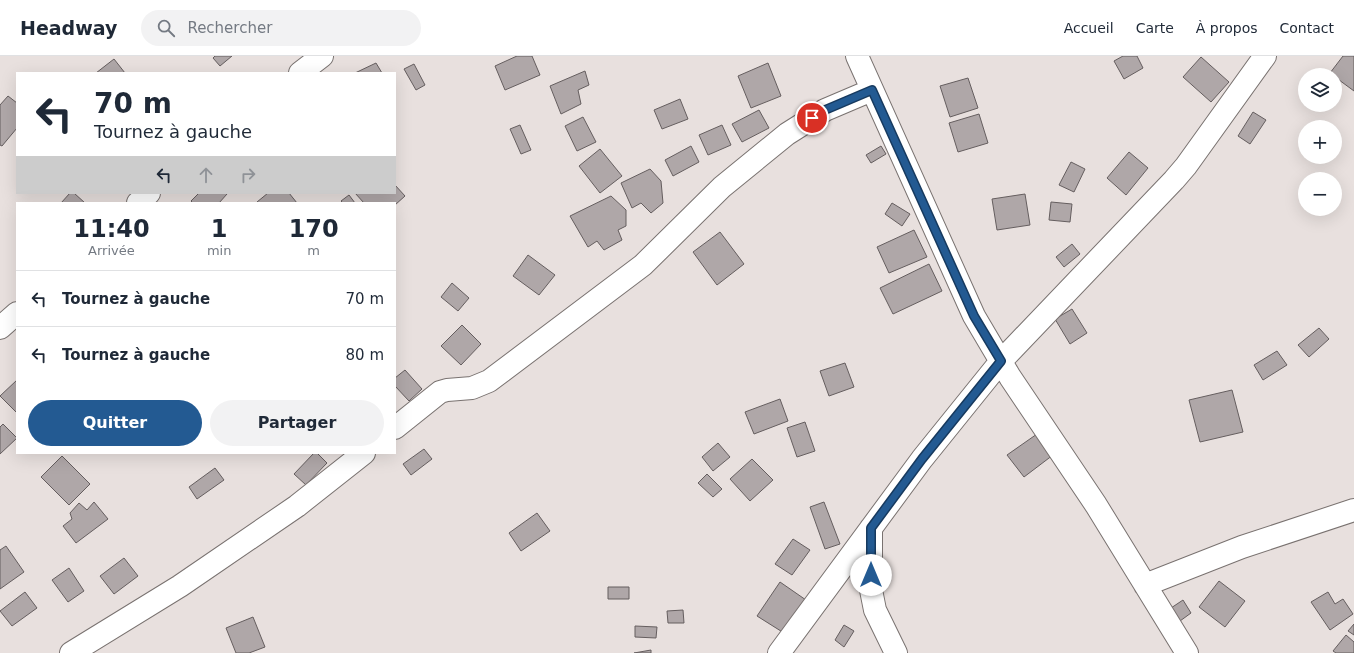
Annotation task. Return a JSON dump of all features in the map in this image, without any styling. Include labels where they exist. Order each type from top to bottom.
[{"type":"street","points":[[301,72],[322,56]]},
{"type":"street","points":[[857,56],[974,316],[1001,361],[1096,505],[1187,653]]},
{"type":"street","points":[[779,653],[922,459],[1001,361],[1174,180],[1186,166],[1265,56]]},
{"type":"street","points":[[396,427],[440,392],[472,388],[489,380],[643,265],[722,187],[787,134],[825,110],[872,90]]},
{"type":"street","points":[[139,202],[148,194]]},
{"type":"street","points":[[0,328],[16,314]]},
{"type":"street","points":[[71,653],[180,586],[297,506],[363,454]]},
{"type":"street","points":[[1145,585],[1242,547],[1354,510]]},
{"type":"street","points":[[871,528],[871,590],[874,610],[896,653]]},
{"type":"building","points":[[215,56],[232,56],[220,66],[213,58]]},
{"type":"building","points":[[517,56],[532,56],[540,75],[505,90],[495,66]]},
{"type":"building","points":[[1123,56],[1137,56],[1143,68],[1124,79],[1114,61]]},
{"type":"building","points":[[1343,56],[1354,56],[1354,91],[1342,82],[1342,68],[1334,68]]},
{"type":"building","points":[[1201,57],[1229,82],[1211,102],[1183,77]]},
{"type":"building","points":[[114,59],[124,72],[97,72]]},
{"type":"building","points":[[376,63],[381,72],[357,72]]},
{"type":"building","points":[[768,63],[781,96],[751,108],[738,76]]},
{"type":"building","points":[[414,64],[425,85],[416,90],[404,69]]},
{"type":"building","points":[[585,71],[589,85],[578,90],[581,104],[561,114],[550,86]]},
{"type":"building","points":[[968,78],[978,108],[950,117],[940,86]]},
{"type":"building","points":[[8,96],[16,102],[16,129],[2,146],[0,145],[0,105]]},
{"type":"building","points":[[680,99],[688,119],[662,129],[654,110]]},
{"type":"building","points":[[759,110],[769,128],[742,142],[732,124]]},
{"type":"building","points":[[1253,112],[1266,120],[1250,144],[1238,136]]},
{"type":"building","points":[[979,114],[988,143],[958,152],[949,123]]},
{"type":"building","points":[[583,117],[596,142],[577,151],[565,126]]},
{"type":"building","points":[[520,125],[531,150],[521,154],[510,129]]},
{"type":"building","points":[[722,125],[731,145],[708,155],[699,135]]},
{"type":"building","points":[[691,146],[699,162],[673,176],[665,160]]},
{"type":"building","points":[[881,146],[886,154],[871,163],[866,155]]},
{"type":"building","points":[[600,149],[622,176],[600,193],[579,166]]},
{"type":"building","points":[[1129,152],[1148,168],[1126,195],[1107,178]]},
{"type":"building","points":[[1071,162],[1085,169],[1074,192],[1059,185]]},
{"type":"building","points":[[650,169],[661,181],[663,203],[651,213],[641,203],[632,208],[621,183]]},
{"type":"building","points":[[396,186],[405,196],[396,204],[396,202],[363,202],[356,194],[396,194]]},
{"type":"building","points":[[69,194],[75,194],[84,202],[62,202]]},
{"type":"building","points":[[198,194],[227,194],[220,202],[191,201]]},
{"type":"building","points":[[267,194],[290,194],[296,202],[257,202]]},
{"type":"building","points":[[1025,194],[1030,225],[997,230],[992,199]]},
{"type":"building","points":[[349,195],[354,202],[342,202],[341,201]]},
{"type":"building","points":[[611,196],[626,210],[626,226],[618,230],[622,240],[604,250],[597,241],[588,247],[570,216]]},
{"type":"building","points":[[1051,202],[1072,204],[1070,222],[1049,220]]},
{"type":"building","points":[[892,203],[910,214],[902,226],[885,214]]},
{"type":"building","points":[[914,230],[927,257],[889,273],[877,247]]},
{"type":"building","points":[[720,232],[744,264],[717,285],[693,252]]},
{"type":"building","points":[[1072,244],[1080,254],[1064,267],[1056,257]]},
{"type":"building","points":[[528,255],[555,275],[539,295],[513,276]]},
{"type":"building","points":[[929,264],[942,291],[893,314],[880,288]]},
{"type":"building","points":[[452,283],[469,298],[458,311],[441,297]]},
{"type":"building","points":[[1072,309],[1087,333],[1070,344],[1055,319]]},
{"type":"building","points":[[462,325],[481,344],[461,365],[441,346]]},
{"type":"building","points":[[1319,328],[1329,339],[1309,357],[1298,345]]},
{"type":"building","points":[[1277,351],[1287,365],[1263,380],[1254,365]]},
{"type":"building","points":[[845,363],[854,387],[829,396],[820,371]]},
{"type":"building","points":[[405,370],[422,389],[409,401],[396,387],[396,377]]},
{"type":"building","points":[[16,381],[16,412],[0,396]]},
{"type":"building","points":[[1232,390],[1243,432],[1200,442],[1189,400]]},
{"type":"building","points":[[780,399],[788,421],[754,434],[745,412]]},
{"type":"building","points":[[805,422],[815,451],[797,457],[787,428]]},
{"type":"building","points":[[3,424],[16,437],[16,439],[0,454],[0,427]]},
{"type":"building","points":[[1037,434],[1053,455],[1024,477],[1007,455]]},
{"type":"building","points":[[718,443],[730,457],[713,471],[702,457]]},
{"type":"building","points":[[424,449],[432,459],[411,475],[403,464]]},
{"type":"building","points":[[313,454],[318,454],[327,463],[306,485],[294,474]]},
{"type":"building","points":[[62,456],[90,484],[69,505],[41,477]]},
{"type":"building","points":[[752,459],[773,480],[750,501],[730,479]]},
{"type":"building","points":[[215,468],[224,480],[197,499],[189,487]]},
{"type":"building","points":[[707,474],[722,489],[713,497],[698,483]]},
{"type":"building","points":[[94,502],[108,519],[76,543],[63,526],[72,519],[70,513],[79,503],[87,510]]},
{"type":"building","points":[[824,502],[840,544],[825,549],[810,507]]},
{"type":"building","points":[[537,513],[550,531],[521,551],[509,533]]},
{"type":"building","points":[[793,539],[810,550],[792,575],[775,564]]},
{"type":"building","points":[[6,546],[24,572],[0,589],[0,550]]},
{"type":"building","points":[[124,558],[138,576],[114,594],[100,576]]},
{"type":"building","points":[[69,568],[84,591],[68,602],[52,580]]},
{"type":"building","points":[[1219,581],[1245,601],[1225,627],[1199,607]]},
{"type":"building","points":[[780,582],[806,600],[784,633],[757,616]]},
{"type":"building","points":[[608,587],[629,587],[629,599],[608,599]]},
{"type":"building","points":[[25,592],[37,608],[12,626],[0,611]]},
{"type":"building","points":[[1328,592],[1335,604],[1343,599],[1353,614],[1330,630],[1311,602]]},
{"type":"building","points":[[1183,600],[1191,613],[1180,621],[1171,608]]},
{"type":"building","points":[[683,610],[684,623],[668,623],[667,611]]},
{"type":"building","points":[[253,617],[265,647],[249,653],[236,653],[226,628]]},
{"type":"building","points":[[1354,624],[1354,635],[1348,631]]},
{"type":"building","points":[[844,625],[854,631],[844,647],[835,640]]},
{"type":"building","points":[[635,626],[657,627],[656,638],[635,637]]},
{"type":"building","points":[[1346,635],[1354,642],[1354,653],[1336,653],[1333,651]]},
{"type":"building","points":[[651,650],[651,653],[634,653]]},
{"type":"route","points":[[812,118],[825,110],[872,90],[974,316],[1001,361],[922,459],[871,528],[871,575]]}]
